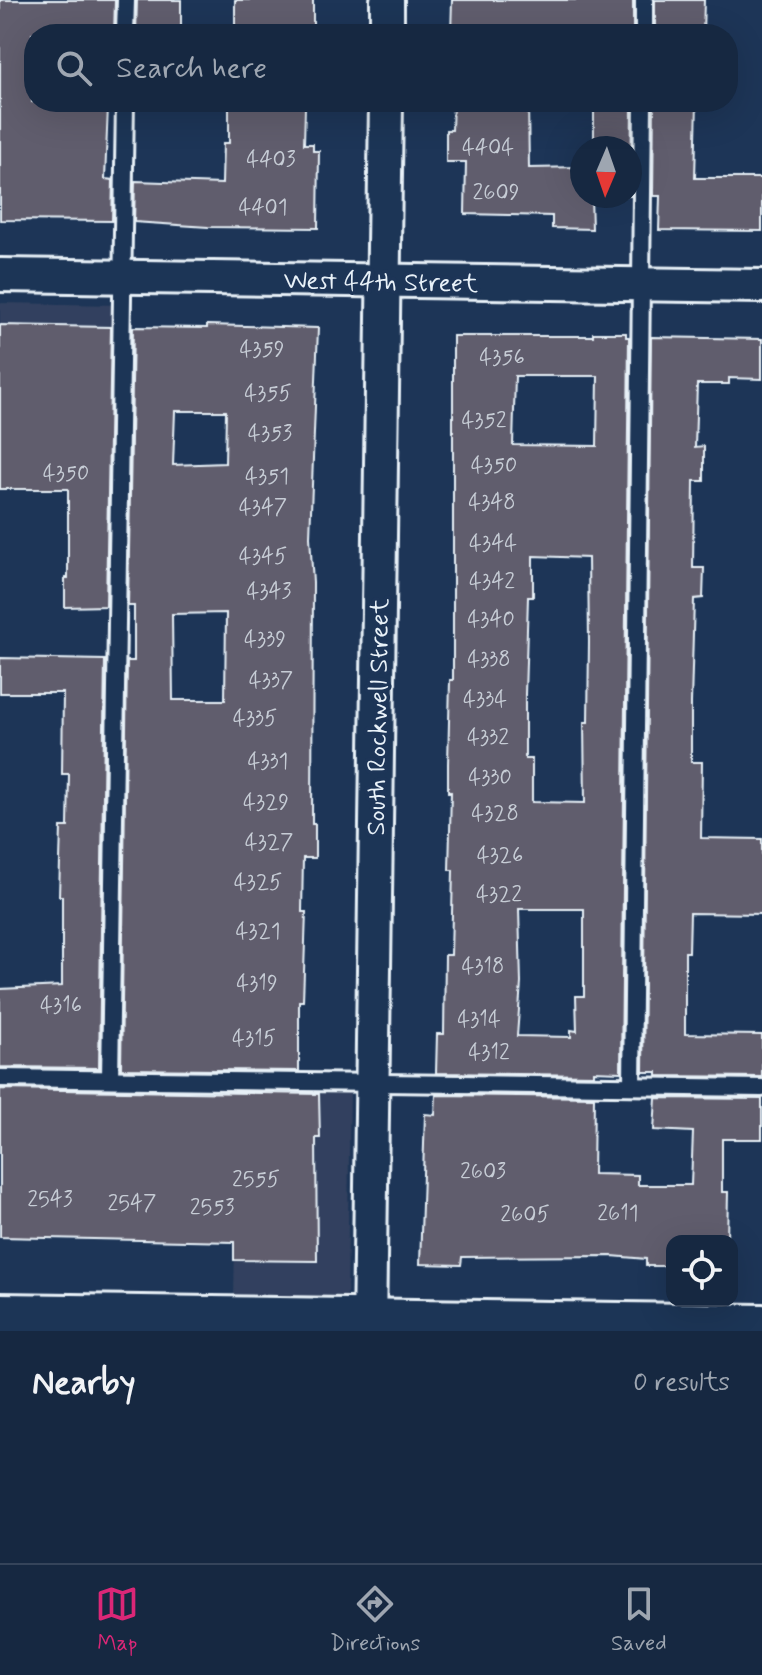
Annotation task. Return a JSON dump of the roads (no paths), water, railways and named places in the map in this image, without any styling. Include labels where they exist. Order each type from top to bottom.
[{"type":"street","points":[[387,0],[387,24]]},
{"type":"street","name":"South Rockwell Street","points":[[369,1326],[386,112]]},
{"type":"street","name":"West 44th Street","points":[[0,275],[762,286]]},
{"type":"street","points":[[0,1316],[110,1324],[762,1327]]},
{"type":"lane","points":[[125,24],[126,0]]},
{"type":"lane","points":[[644,0],[644,24]]},
{"type":"lane","points":[[110,1079],[125,112]]},
{"type":"lane","points":[[632,1086],[643,112]]},
{"type":"lane","points":[[0,1078],[762,1088]]}]
